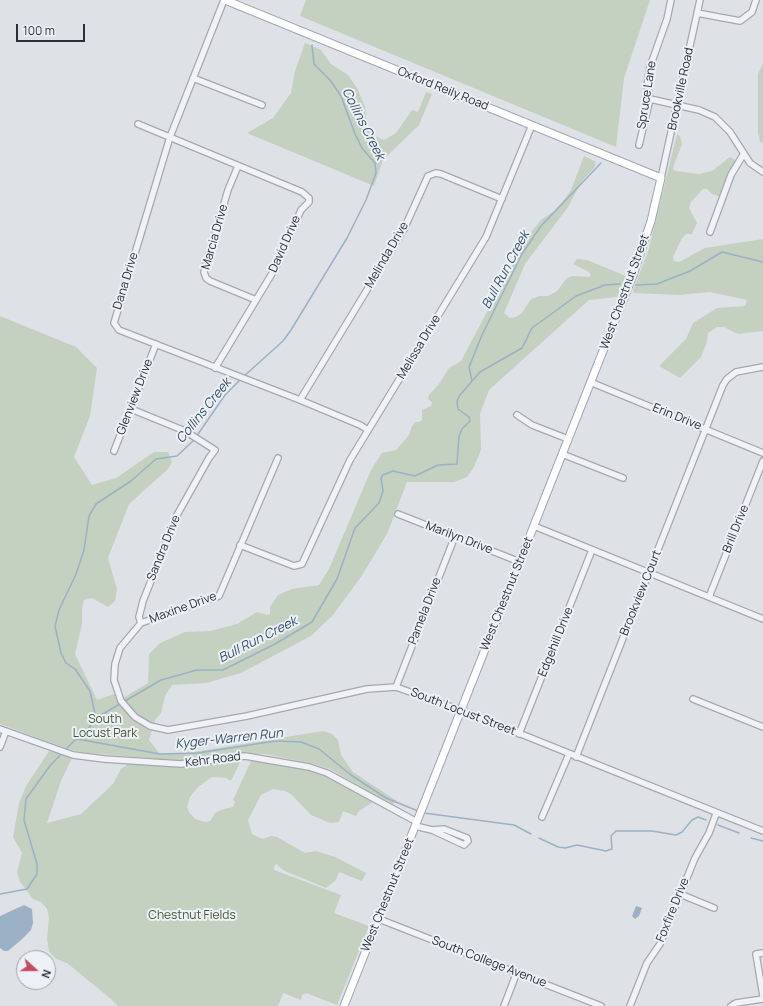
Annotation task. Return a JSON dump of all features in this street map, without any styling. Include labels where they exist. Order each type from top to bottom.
[{"type":"main road","name":"Oxford Reily Road","points":[[224,0],[661,178]]},
{"type":"main road","name":"West Chestnut Street","points":[[346,1005],[379,917],[640,255],[661,178]]},
{"type":"street","name":"Dana Drive","points":[[224,0],[170,138],[114,324],[119,330],[300,400],[360,425],[368,430]]},
{"type":"street","name":"Spruce Lane","points":[[639,145],[650,99],[647,85],[650,67],[667,19],[671,0]]},
{"type":"street","name":"Brookville Road","points":[[661,178],[700,0]]},
{"type":"street","points":[[697,13],[740,21],[752,12],[756,0]]},
{"type":"street","points":[[193,78],[262,105]]},
{"type":"street","points":[[650,99],[708,113],[722,122],[744,155],[750,162],[763,172]]},
{"type":"street","name":"David Drive","points":[[138,124],[302,192],[309,200],[301,210],[276,267],[215,368]]},
{"type":"street","name":"Melissa Drive","points":[[240,545],[294,566],[300,566],[347,464],[486,237],[532,125]]},
{"type":"street","points":[[710,232],[731,175],[744,155]]},
{"type":"street","name":"Marcia Drive","points":[[238,166],[228,190],[204,272],[206,278],[210,281],[256,300]]},
{"type":"street","name":"Melinda Drive","points":[[300,400],[404,229],[428,176],[436,173],[440,174],[502,199]]},
{"type":"street","name":"Glenview Drive","points":[[114,451],[156,344]]},
{"type":"street","name":"Brookview Court","points":[[576,757],[727,379],[736,372],[763,368]]},
{"type":"street","name":"Erin Drive","points":[[590,382],[763,453]]},
{"type":"street","name":"Sandra Drive","points":[[131,409],[196,437],[215,450],[177,515],[143,601],[139,617],[141,623]]},
{"type":"street","points":[[517,415],[532,425],[568,439]]},
{"type":"street","points":[[562,454],[623,478]]},
{"type":"street","name":"Maxine Drive","points":[[141,623],[219,596],[278,458]]},
{"type":"street","name":"Brill Drive","points":[[709,597],[763,461]]},
{"type":"street","name":"Marilyn Drive","points":[[398,514],[520,562]]},
{"type":"street","points":[[534,526],[763,619]]},
{"type":"street","name":"Pamela Drive","points":[[396,687],[455,536]]},
{"type":"street","name":"Edgehill Drive","points":[[519,734],[592,550]]},
{"type":"street","name":"South Locust Street","points":[[141,623],[124,642],[116,659],[114,680],[121,701],[125,707],[135,718],[150,726],[168,730],[254,714],[367,689],[396,687],[461,711],[716,814],[763,831]]},
{"type":"street","points":[[693,699],[763,727]]},
{"type":"street","points":[[0,747],[3,730]]},
{"type":"street","name":"Kehr Road","points":[[3,730],[73,755],[104,759],[181,764],[245,756],[309,767],[327,773],[418,818],[432,830]]},
{"type":"street","points":[[542,817],[569,754]]},
{"type":"street","name":"Foxfire Drive","points":[[630,1006],[647,963],[660,944],[695,858],[709,833],[716,814]]},
{"type":"street","points":[[444,829],[467,838],[468,841],[464,845],[432,830],[444,829]]},
{"type":"street","points":[[680,894],[714,908]]},
{"type":"street","name":"South College Avenue","points":[[379,917],[384,921],[601,1006]]},
{"type":"street","points":[[763,953],[756,954],[763,996]]},
{"type":"street","points":[[504,1006],[517,972]]},
{"type":"street","points":[[731,1006],[736,1003],[763,999]]},
{"type":"green space","points":[[306,0],[650,0],[624,78],[616,147],[300,16]]},
{"type":"green space","points":[[305,43],[321,50],[331,64],[348,75],[357,88],[365,107],[367,127],[371,135],[384,140],[396,133],[412,110],[418,112],[426,92],[432,94],[419,125],[383,160],[374,186],[247,133],[273,118],[291,93],[295,71]]},
{"type":"green space","points":[[763,63],[763,143],[760,142],[758,132],[758,74]]},
{"type":"green space","points":[[677,134],[680,136],[682,144],[673,169],[676,171],[699,174],[712,171],[730,157],[735,160],[738,168],[727,194],[721,197],[712,194],[707,189],[703,189],[691,202],[689,208],[697,223],[692,234],[686,234],[681,240],[673,257],[674,261],[679,262],[705,248],[763,239],[763,331],[738,334],[724,327],[717,327],[708,333],[707,342],[701,357],[680,378],[659,366],[686,339],[693,323],[717,308],[745,306],[747,300],[710,292],[679,295],[634,293],[633,290],[648,252]]},
{"type":"green space","name":"South Locust Park","points":[[584,156],[596,162],[594,168],[582,181],[568,207],[525,264],[504,313],[510,318],[516,317],[522,313],[531,299],[540,296],[548,296],[557,291],[567,278],[573,276],[591,276],[589,272],[573,264],[577,259],[587,260],[626,276],[617,297],[589,300],[489,390],[480,414],[481,450],[474,467],[467,477],[454,482],[407,482],[387,534],[361,577],[333,615],[311,636],[241,673],[206,683],[172,685],[165,696],[161,713],[155,720],[149,740],[160,754],[181,754],[323,731],[332,734],[338,740],[341,755],[353,772],[397,801],[391,805],[330,769],[265,754],[240,753],[203,760],[183,761],[88,753],[71,750],[0,724],[0,316],[76,347],[97,368],[90,416],[74,457],[92,485],[116,478],[154,452],[168,452],[172,462],[168,469],[129,504],[108,558],[117,589],[115,601],[108,607],[92,598],[84,600],[82,608],[82,624],[75,654],[97,700],[114,694],[119,704],[124,701],[123,698],[148,683],[149,654],[160,643],[185,632],[210,631],[237,624],[257,612],[268,615],[270,614],[270,607],[278,595],[292,589],[319,585],[329,569],[371,470],[382,453],[396,450],[409,435],[415,422],[422,420],[422,410],[431,406],[432,402],[428,399],[429,395],[439,384],[449,368],[461,361],[526,238],[541,220],[554,211],[571,190]]},
{"type":"green space","name":"Chestnut Fields","points":[[49,751],[72,758],[61,781],[47,823],[81,814],[113,784],[121,769],[128,764],[204,766],[242,758],[231,781],[226,778],[212,777],[198,787],[190,797],[187,807],[195,819],[206,822],[210,821],[215,813],[233,807],[235,802],[233,800],[252,759],[319,772],[336,780],[373,802],[359,811],[356,816],[343,811],[339,822],[330,823],[311,815],[292,795],[285,791],[273,789],[261,795],[248,820],[252,834],[258,837],[263,839],[271,836],[277,837],[305,853],[316,851],[335,857],[366,873],[362,881],[339,872],[336,880],[326,888],[285,871],[276,864],[274,867],[274,870],[341,895],[334,913],[369,926],[337,1005],[306,993],[302,995],[301,1000],[283,993],[278,1006],[118,1006],[67,963],[56,959],[56,950],[49,950],[47,939],[49,918],[47,909],[41,902],[33,899],[20,882],[17,872],[22,853],[13,837],[19,803],[26,786]]},
{"type":"water","points":[[24,905],[32,909],[33,923],[31,930],[8,951],[4,951],[0,948],[0,916]]},
{"type":"water","points":[[636,906],[642,908],[639,916],[635,919],[632,916]]},
{"type":"waterway","name":"Collins Creek","points":[[243,377],[283,341],[291,330],[347,238],[366,200],[376,173],[375,163],[362,148],[355,134],[341,96],[330,80],[314,64],[312,45]]},
{"type":"waterway","name":"Bull Run Creek","points":[[472,381],[469,367],[482,335],[522,254],[541,226],[601,163]]},
{"type":"waterway","name":"Bull Run Creek","points":[[636,285],[657,284],[690,271],[722,252],[763,262]]},
{"type":"waterway","name":"Bull Run Creek","points":[[96,718],[161,680],[197,670],[223,670],[275,644],[312,622],[337,579],[355,528],[379,503],[383,491],[381,478],[383,475],[393,471],[415,476],[438,465],[457,464],[459,436],[462,429],[470,421],[469,417],[458,409],[457,401],[460,395],[480,372],[522,348],[532,328],[576,296],[605,285],[620,284]]},
{"type":"waterway","name":"Collins Creek","points":[[196,437],[225,395],[240,380]]},
{"type":"waterway","name":"Collins Creek","points":[[65,750],[76,739],[85,733],[96,718],[90,691],[75,669],[66,663],[61,653],[55,626],[59,610],[76,574],[84,550],[89,516],[96,504],[131,481],[156,459],[177,456],[194,440]]},
{"type":"waterway","name":"Kyger-Warren Run","points":[[77,739],[160,754],[198,753],[275,741],[301,742],[319,749],[351,775],[386,798],[418,811]]},
{"type":"waterway","name":"Collins Creek","points":[[0,894],[27,889],[37,874],[37,864],[24,820],[26,799],[49,767],[62,753]]},
{"type":"waterway","name":"Kyger-Warren Run","points":[[424,813],[514,825],[531,834]]},
{"type":"waterway","name":"Kyger-Warren Run","points":[[539,838],[558,847],[565,848],[577,845],[606,851],[612,849],[611,836],[616,831],[652,831],[676,835],[682,832],[692,820],[698,817],[706,820]]},
{"type":"waterway","name":"Kyger-Warren Run","points":[[718,825],[739,833]]},
{"type":"waterway","name":"Kyger-Warren Run","points":[[751,838],[763,841]]}]
